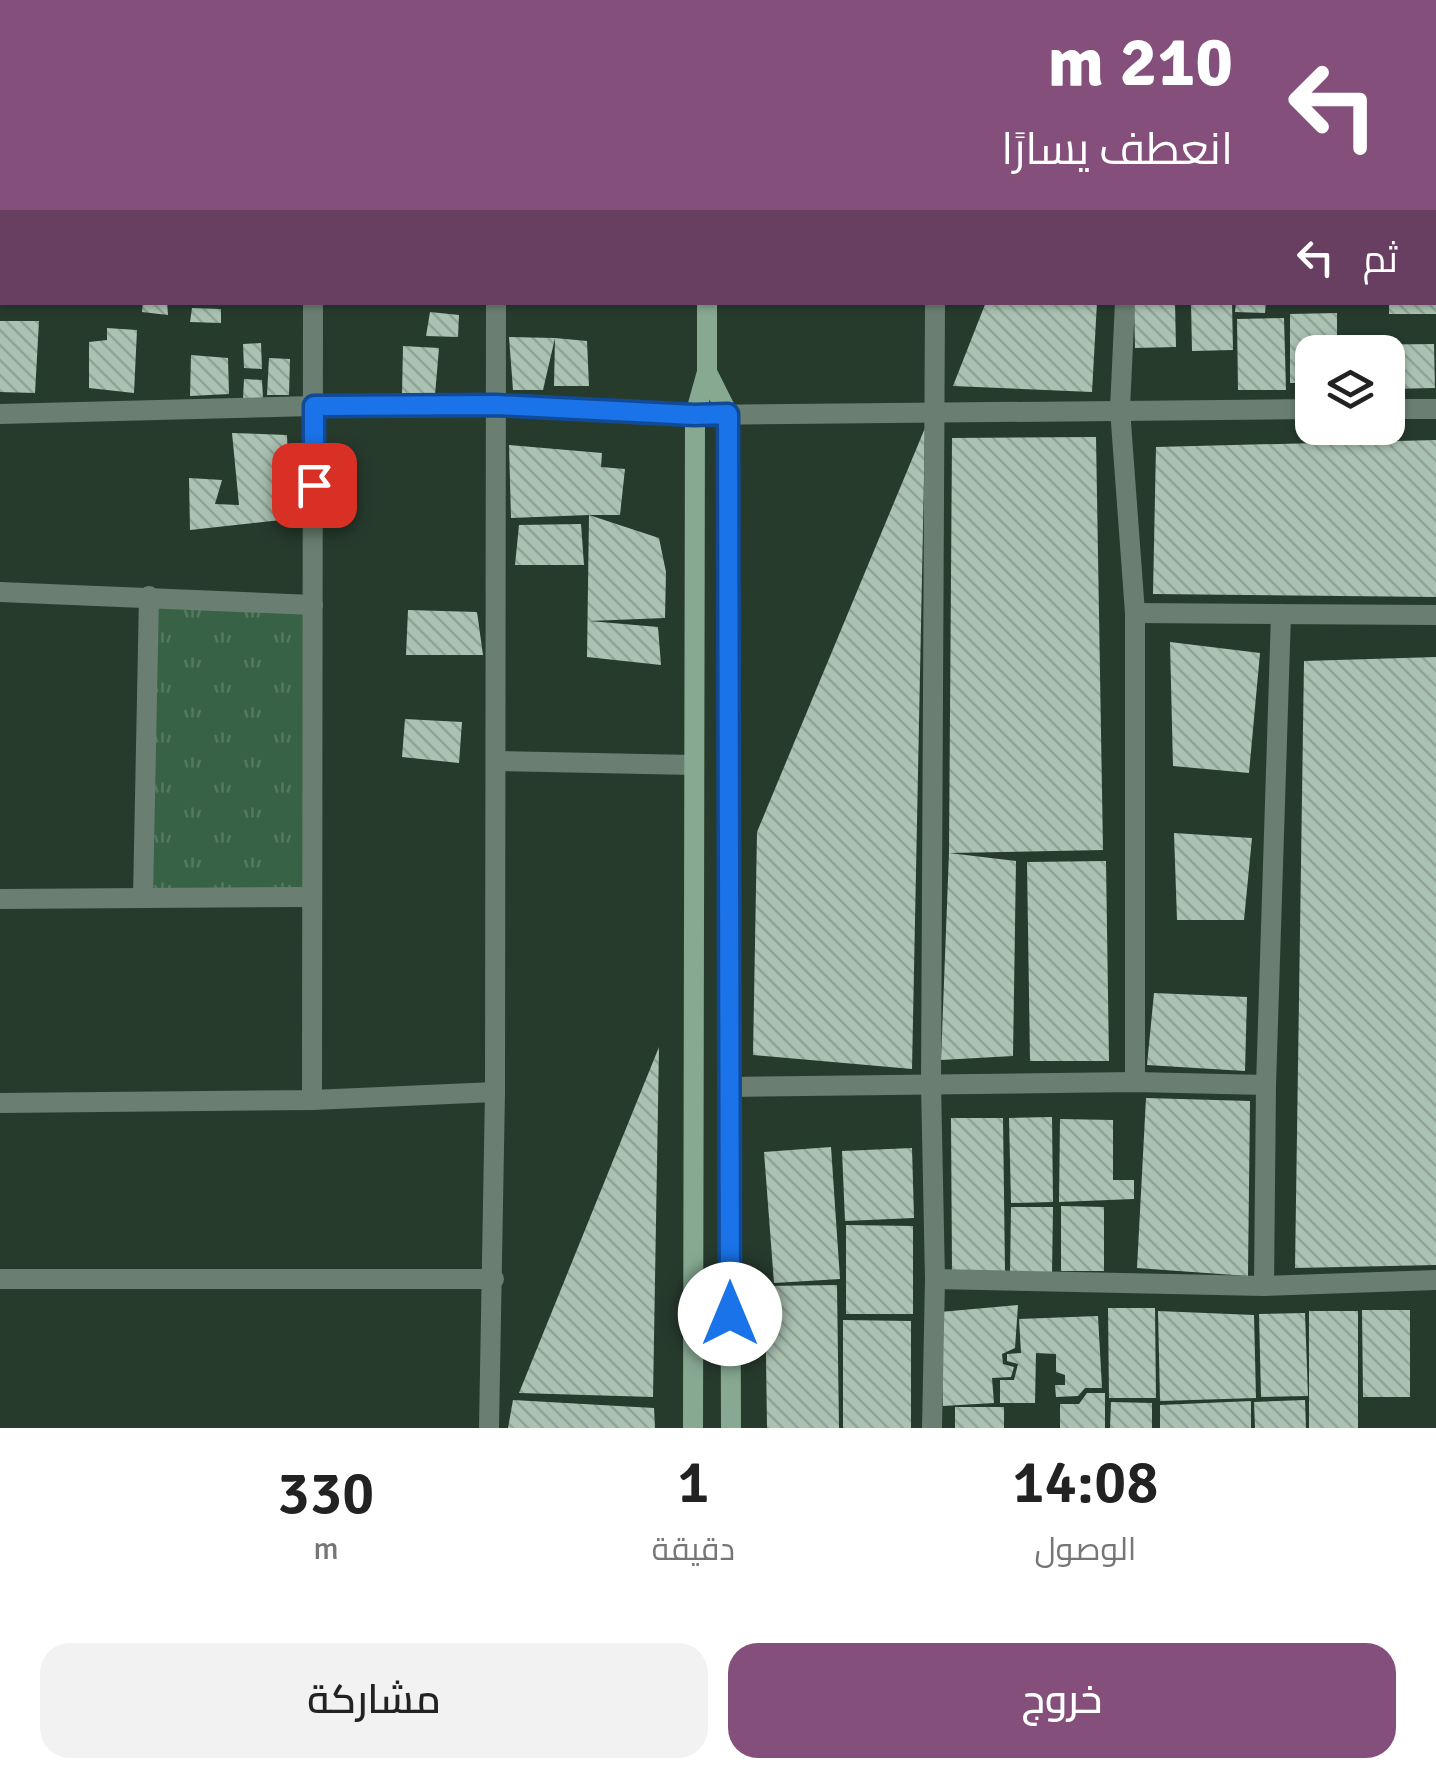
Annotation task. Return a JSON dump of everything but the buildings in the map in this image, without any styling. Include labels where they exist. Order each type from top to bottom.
[{"type":"street","points":[[312,305],[312,1100]]},
{"type":"street","points":[[490,1428],[495,1092],[496,305]]},
{"type":"street","points":[[693,1428],[694,415],[707,372],[707,305]]},
{"type":"street","points":[[932,1428],[935,305]]},
{"type":"street","points":[[1125,305],[1120,409],[1135,613],[1135,1082]]},
{"type":"street","points":[[707,372],[728,414],[731,1428]]},
{"type":"street","points":[[0,414],[496,405],[694,415],[1295,409]]},
{"type":"street","points":[[1405,409],[1436,409]]},
{"type":"street","points":[[0,592],[314,605]]},
{"type":"street","points":[[143,898],[149,596]]},
{"type":"street","points":[[1135,613],[1436,616]]},
{"type":"street","points":[[1264,1286],[1266,1086],[1281,614]]},
{"type":"street","points":[[496,761],[694,766]]},
{"type":"street","points":[[0,898],[311,897]]},
{"type":"street","points":[[728,1086],[1135,1082],[1266,1086]]},
{"type":"street","points":[[0,1103],[312,1100],[495,1092]]},
{"type":"street","points":[[0,1279],[494,1279]]},
{"type":"street","points":[[935,1279],[1264,1286],[1436,1280]]},
{"type":"green space","points":[[150,597],[313,605],[311,897],[143,897]]},
{"type":"route","points":[[314,485],[314,406],[496,405],[728,414],[730,1314]]}]
